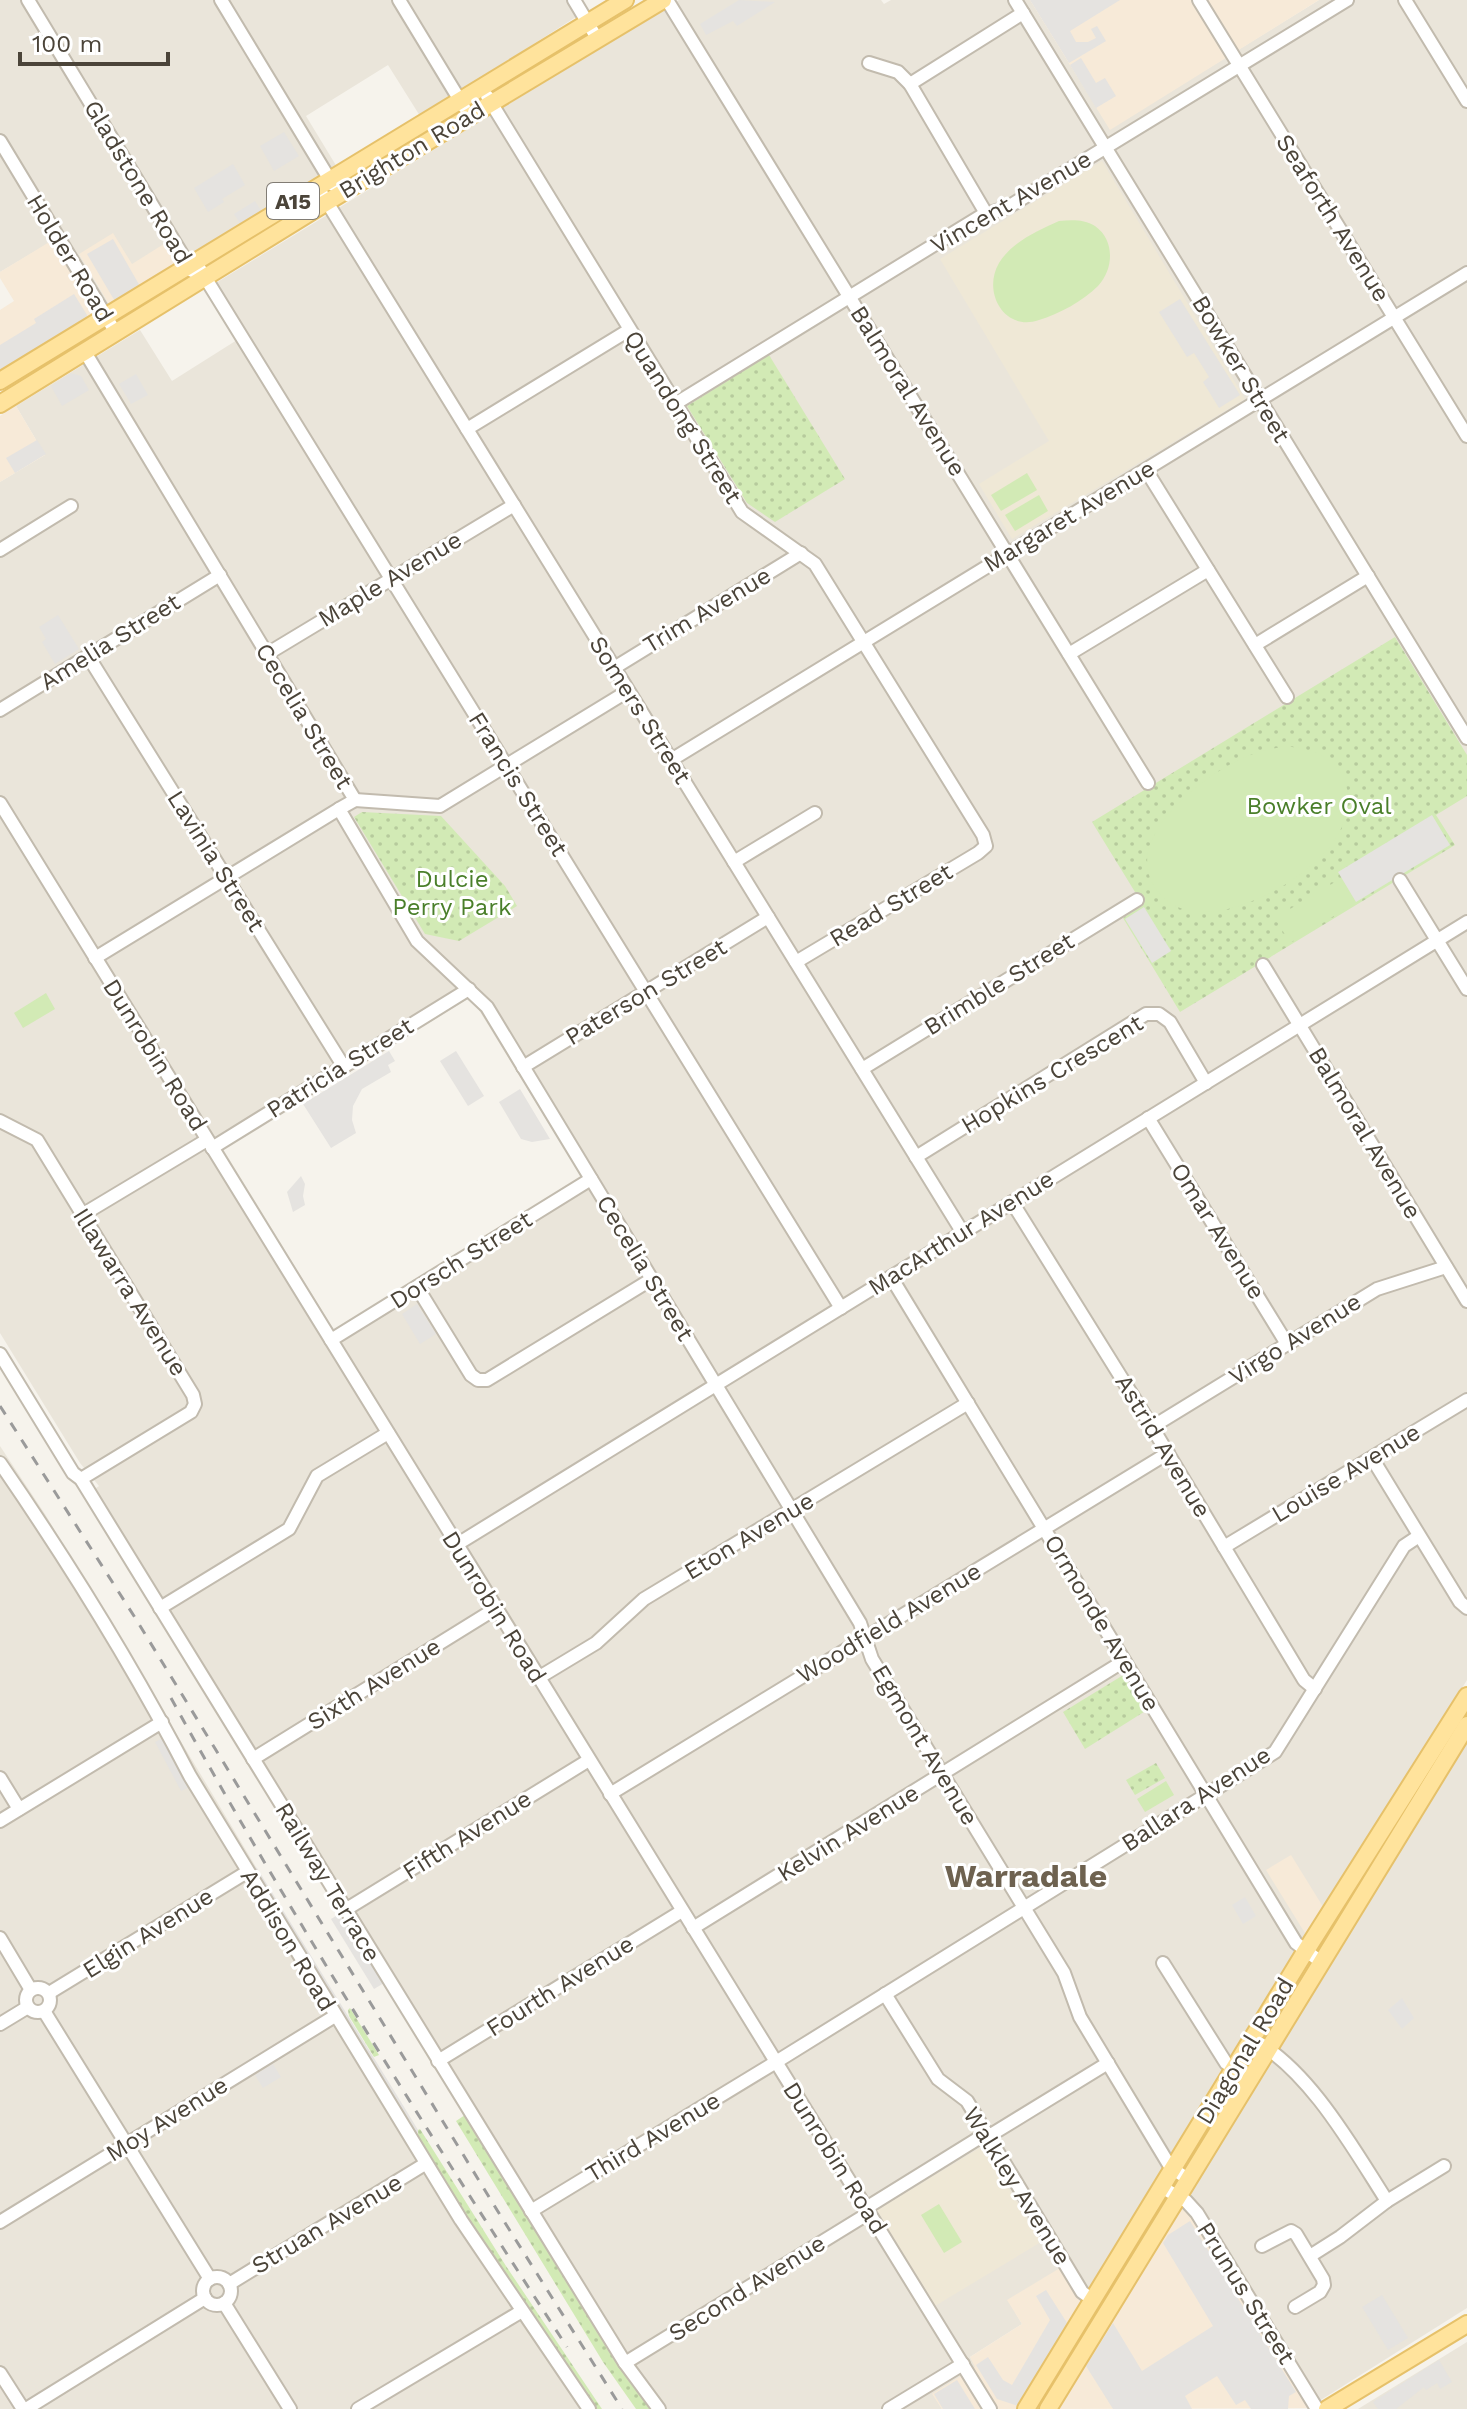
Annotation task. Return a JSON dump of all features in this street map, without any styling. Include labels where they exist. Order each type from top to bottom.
[{"type":"main road","name":"Brighton Road","points":[[0,381],[625,0]]},
{"type":"main road","name":"Brighton Road","points":[[0,404],[333,198],[665,0]]},
{"type":"main road","name":"Diagonal Road","points":[[1026,2409],[1406,1788],[1467,1696]]},
{"type":"main road","name":"Diagonal Road","points":[[1048,2409],[1467,1725]]},
{"type":"main road","points":[[1406,1788],[1422,1798]]},
{"type":"main road","points":[[1327,2409],[1467,2324]]},
{"type":"street","name":"Gladstone Road","points":[[28,0],[202,280]]},
{"type":"street","name":"Somers Street","points":[[221,0],[323,183],[467,429],[963,1233]]},
{"type":"street","points":[[399,0],[469,116]]},
{"type":"street","points":[[574,0],[598,40]]},
{"type":"street","name":"Balmoral Avenue","points":[[665,0],[1148,783]]},
{"type":"street","name":"Bowker Street","points":[[1015,0],[1467,738]]},
{"type":"street","name":"Seaforth Avenue","points":[[1199,0],[1467,436]]},
{"type":"street","name":"Vincent Avenue","points":[[675,404],[987,215],[1008,207],[1347,0]]},
{"type":"street","points":[[1405,0],[1467,101]]},
{"type":"street","points":[[910,84],[1023,13]]},
{"type":"street","points":[[869,63],[898,72],[910,84],[987,215]]},
{"type":"street","name":"Quandong Street","points":[[481,87],[742,512],[815,564],[983,835],[986,846]]},
{"type":"street","name":"Holder Road","points":[[0,141],[116,333]]},
{"type":"street","name":"Margaret Avenue","points":[[671,760],[1467,273]]},
{"type":"street","name":"Francis Street","points":[[202,280],[391,579],[841,1308]]},
{"type":"street","points":[[467,429],[629,330]]},
{"type":"street","name":"Cecelia Street","points":[[85,352],[355,800],[339,809],[417,941],[487,1007],[715,1385]]},
{"type":"street","points":[[1146,470],[1287,697]]},
{"type":"street","name":"Maple Avenue","points":[[267,654],[514,505]]},
{"type":"street","points":[[0,550],[71,506]]},
{"type":"street","name":"Trim Avenue","points":[[614,668],[801,553]]},
{"type":"street","points":[[1069,654],[1208,570]]},
{"type":"street","name":"Amelia Street","points":[[0,710],[220,575]]},
{"type":"street","points":[[1255,645],[1368,576]]},
{"type":"street","name":"Lavinia Street","points":[[88,656],[344,1067]]},
{"type":"street","points":[[355,800],[440,806],[628,691]]},
{"type":"street","name":"Dunrobin Road","points":[[0,803],[990,2409]]},
{"type":"street","points":[[95,958],[339,809]]},
{"type":"street","points":[[734,862],[815,813]]},
{"type":"street","name":"Read Street","points":[[796,962],[986,846]]},
{"type":"street","points":[[1400,880],[1467,989]]},
{"type":"street","name":"Brimble Street","points":[[862,1069],[1137,900]]},
{"type":"street","name":"Paterson Street","points":[[523,1067],[768,917]]},
{"type":"street","name":"MacArthur Avenue","points":[[456,1545],[1467,922]]},
{"type":"street","name":"Balmoral Avenue","points":[[1263,965],[1446,1267],[1463,1286],[1467,1301]]},
{"type":"street","name":"Patricia Street","points":[[82,1215],[344,1067],[469,989]]},
{"type":"street","name":"Hopkins Crescent","points":[[916,1157],[1146,1014],[1159,1014],[1170,1022],[1206,1083]]},
{"type":"street","name":"Omar Avenue","points":[[1148,1118],[1287,1344]]},
{"type":"street","name":"Illawarra Avenue","points":[[0,1121],[37,1140],[193,1395],[195,1404],[191,1412],[81,1479]]},
{"type":"street","name":"Dorsch Street","points":[[331,1340],[591,1179]]},
{"type":"street","name":"Astrid Avenue","points":[[1012,1202],[1304,1680],[1315,1689]]},
{"type":"street","name":"Virgo Avenue","points":[[1152,1427],[1377,1289],[1446,1267]]},
{"type":"street","name":"Ormonde Avenue","points":[[891,1277],[1296,1943],[1321,1962]]},
{"type":"street","points":[[417,1287],[471,1375],[478,1380],[487,1380],[652,1279]]},
{"type":"street","name":"Railway Terrace","points":[[0,1354],[73,1473],[81,1479],[625,2363],[659,2409]]},
{"type":"street","name":"Egmont Avenue","points":[[715,1385],[860,1623],[872,1659],[1064,1973],[1080,2017],[1173,2170],[1190,2180]]},
{"type":"street","name":"Louise Avenue","points":[[1224,1547],[1467,1400]]},
{"type":"street","name":"Eton Avenue","points":[[538,1678],[596,1643],[644,1599],[968,1403]]},
{"type":"street","points":[[160,1608],[289,1529],[317,1476],[388,1433]]},
{"type":"street","name":"Woodfield Avenue","points":[[610,1794],[1168,1453]]},
{"type":"street","points":[[1372,1458],[1460,1602],[1467,1608]]},
{"type":"street","name":"Addison Road","points":[[0,1463],[44,1527],[162,1722],[247,1872],[425,2164],[589,2409]]},
{"type":"street","name":"Ballara Avenue","points":[[776,2062],[1275,1752],[1404,1546],[1419,1536]]},
{"type":"street","name":"Sixth Avenue","points":[[253,1759],[495,1609]]},
{"type":"street","name":"Kelvin Avenue","points":[[693,1928],[1124,1661]]},
{"type":"street","points":[[0,1821],[162,1722]]},
{"type":"street","name":"Fifth Avenue","points":[[345,1910],[589,1760]]},
{"type":"street","points":[[0,1778],[19,1809]]},
{"type":"street","name":"Elgin Avenue","points":[[49,1993],[247,1872]]},
{"type":"street","name":"Fourth Avenue","points":[[438,2061],[682,1911]]},
{"type":"street","points":[[0,1938],[31,1990]]},
{"type":"street","points":[[1163,1963],[1226,2063],[1250,2079]]},
{"type":"street","points":[[43,1988],[49,1993],[50,2005],[44,2011],[34,2011],[28,2007],[26,1996],[31,1990],[43,1988]]},
{"type":"street","name":"Walkley Avenue","points":[[885,1994],[938,2079],[967,2101],[1082,2292],[1093,2300]]},
{"type":"street","points":[[0,2024],[28,2007]]},
{"type":"street","points":[[44,2011],[210,2279]]},
{"type":"street","name":"Moy Avenue","points":[[0,2222],[335,2016]]},
{"type":"street","points":[[1252,2039],[1280,2056],[1338,2124],[1387,2201]]},
{"type":"street","name":"Third Avenue","points":[[531,2211],[776,2062]]},
{"type":"street","name":"Second Avenue","points":[[625,2363],[1108,2063]]},
{"type":"street","name":"Struan Avenue","points":[[229,2284],[425,2164]]},
{"type":"street","points":[[1310,2256],[1387,2201],[1444,2166]]},
{"type":"street","name":"Prunus Street","points":[[1163,2188],[1197,2213],[1317,2409]]},
{"type":"street","points":[[1262,2246],[1291,2231],[1310,2256],[1324,2285],[1320,2292],[1295,2307]]},
{"type":"street","points":[[218,2277],[229,2284],[231,2292],[224,2303],[211,2304],[205,2298],[203,2291],[210,2279],[218,2277]]},
{"type":"street","points":[[0,2373],[24,2409],[205,2298]]},
{"type":"street","points":[[224,2303],[290,2409]]},
{"type":"street","points":[[358,2409],[522,2311]]},
{"type":"street","points":[[889,2409],[963,2364]]},
{"type":"shaded area","points":[[0,0],[580,0],[587,10],[420,116],[388,65],[306,116],[337,167],[182,267],[132,264],[79,254],[112,309],[98,318],[51,242],[0,272]]},
{"type":"shaded area","points":[[679,0],[881,0],[884,4],[891,0],[1030,0],[1110,129],[1319,0],[1467,0],[1467,1680],[1082,2304],[1008,2300],[1022,2324],[970,2357],[976,2367],[933,2394],[942,2409],[652,2409],[593,2325],[85,1496],[99,1486],[80,1463],[0,1333],[0,482],[45,455],[16,406],[140,330],[172,381],[237,340],[206,289]],"holes":[[[471,997],[582,1178],[334,1330],[223,1149]]]},
{"type":"shaded area","points":[[739,0],[775,2],[737,26],[733,21],[706,35],[700,24]]},
{"type":"shaded area","points":[[1030,0],[1319,0],[1110,130]]},
{"type":"shaded area","points":[[1030,0],[1120,0],[1070,31],[1076,42],[1088,42],[1096,38],[1091,29],[1097,26],[1106,41],[1069,63]]},
{"type":"shaded area","points":[[1081,58],[1096,83],[1105,78],[1116,96],[1096,108],[1070,65]]},
{"type":"shaded area","points":[[284,132],[299,156],[274,171],[260,146]]},
{"type":"shaded area","points":[[1102,161],[1245,399],[1012,539],[979,484],[1049,441],[940,259]]},
{"type":"shaded area","points":[[233,164],[245,185],[208,212],[194,188]]},
{"type":"shaded area","points":[[255,201],[262,212],[241,225],[234,214]]},
{"type":"shaded area","points":[[113,233],[132,264],[167,242],[182,267],[112,309],[79,254]]},
{"type":"shaded area","points":[[113,239],[141,288],[116,303],[87,254]]},
{"type":"shaded area","points":[[51,241],[98,318],[0,377],[0,310],[14,301],[0,278],[0,272]]},
{"type":"shaded area","points":[[74,294],[87,315],[86,320],[0,373],[0,345]]},
{"type":"shaded area","points":[[1180,299],[1240,395],[1219,408],[1203,382],[1209,377],[1194,353],[1187,357],[1159,312]]},
{"type":"shaded area","points":[[71,373],[81,376],[89,390],[62,406],[51,386]]},
{"type":"shaded area","points":[[136,374],[148,395],[131,404],[119,384]]},
{"type":"shaded area","points":[[16,406],[45,455],[0,482],[0,416]]},
{"type":"shaded area","points":[[37,440],[46,454],[15,473],[6,458]]},
{"type":"shaded area","points":[[58,615],[79,649],[55,664],[42,642],[46,639],[39,627]]},
{"type":"shaded area","points":[[1432,815],[1450,845],[1356,902],[1338,872]]},
{"type":"shaded area","points":[[1144,907],[1171,951],[1152,963],[1125,919]]},
{"type":"shaded area","points":[[389,1051],[395,1061],[388,1065],[391,1072],[362,1089],[353,1106],[352,1120],[356,1133],[331,1148],[303,1104]]},
{"type":"shaded area","points":[[456,1051],[484,1096],[468,1106],[440,1061]]},
{"type":"shaded area","points":[[520,1089],[550,1139],[532,1142],[521,1139],[499,1102]]},
{"type":"shaded area","points":[[301,1176],[305,1184],[305,1205],[293,1212],[287,1192]]},
{"type":"shaded area","points":[[417,1304],[436,1334],[420,1344],[402,1314]]},
{"type":"shaded area","points":[[0,1446],[45,1514],[418,2138],[596,2409],[0,2409]]},
{"type":"shaded area","points":[[163,1738],[190,1787],[181,1791],[155,1742]]},
{"type":"shaded area","points":[[1467,1742],[1467,2308],[1308,2408],[1192,2216],[1179,2209]]},
{"type":"shaded area","points":[[1291,1855],[1325,1910],[1308,1938],[1266,1870]]},
{"type":"shaded area","points":[[252,1866],[257,1868],[401,2102],[418,2130],[417,2137]]},
{"type":"shaded area","points":[[1245,1897],[1256,1916],[1243,1924],[1232,1905]]},
{"type":"shaded area","points":[[341,1913],[384,1983],[374,1989],[331,1919]]},
{"type":"shaded area","points":[[1402,1998],[1414,2018],[1402,2029],[1388,2010]]},
{"type":"shaded area","points":[[273,2064],[281,2077],[263,2088],[255,2075]]},
{"type":"shaded area","points":[[983,2146],[1041,2242],[935,2306],[877,2210]]},
{"type":"shaded area","points":[[1185,2209],[1308,2408],[1053,2409],[1179,2210]]},
{"type":"shaded area","points":[[1190,2221],[1296,2392],[1289,2396],[1288,2409],[1251,2409],[1245,2400],[1236,2405],[1217,2376],[1185,2396],[1192,2409],[1113,2409],[1086,2366],[1113,2323],[1142,2371],[1213,2326],[1163,2243],[1168,2235]]},
{"type":"shaded area","points":[[1060,2268],[1082,2304],[1018,2409],[942,2409],[932,2394],[975,2367],[970,2357],[1022,2324],[1007,2300]]},
{"type":"shaded area","points":[[1046,2290],[1069,2326],[1018,2406],[997,2399],[976,2365],[988,2357],[1003,2380],[1012,2385],[1050,2320],[1036,2296]]},
{"type":"shaded area","points":[[1382,2295],[1408,2338],[1388,2350],[1362,2307]]},
{"type":"shaded area","points":[[1467,2342],[1467,2409],[1358,2409]]},
{"type":"shaded area","points":[[1439,2360],[1452,2382],[1440,2389],[1437,2383],[1426,2390],[1424,2387],[1396,2409],[1378,2409],[1373,2402]]},
{"type":"shaded area","points":[[957,2380],[975,2409],[943,2409],[934,2394]]},
{"type":"green space","points":[[1059,221],[1086,222],[1102,232],[1109,247],[1107,271],[1098,286],[1070,306],[1039,320],[1016,320],[1006,315],[995,297],[994,274],[1004,256],[1018,243]]},
{"type":"green space","points":[[769,355],[845,479],[775,522],[747,503],[687,406]]},
{"type":"green space","points":[[1027,473],[1037,490],[1001,511],[991,495]]},
{"type":"green space","points":[[1039,495],[1048,511],[1015,531],[1005,515]]},
{"type":"green space","name":"Bowker Oval","points":[[1395,637],[1467,755],[1467,796],[1436,815],[1455,845],[1180,1012],[1123,918],[1143,905],[1092,822]]},
{"type":"green space","points":[[1285,746],[1323,756],[1337,767],[1346,785],[1348,809],[1339,832],[1324,854],[1302,873],[1251,902],[1203,912],[1189,911],[1165,899],[1156,889],[1148,871],[1148,852],[1155,833],[1168,816],[1183,799],[1217,772],[1245,757]]},
{"type":"green space","name":"Dulcie Perry Park","points":[[362,812],[441,816],[505,886],[517,906],[459,941],[425,934],[354,817]]},
{"type":"green space","points":[[1340,879],[1355,903],[1290,943],[1275,918]]},
{"type":"green space","points":[[46,993],[55,1009],[23,1028],[14,1013]]},
{"type":"green space","points":[[1125,1674],[1147,1710],[1085,1749],[1063,1712]]},
{"type":"green space","points":[[1156,1763],[1165,1778],[1135,1795],[1126,1780]]},
{"type":"green space","points":[[1166,1781],[1174,1795],[1145,1812],[1137,1799]]},
{"type":"green space","points":[[350,2008],[379,2055],[374,2057],[349,2016]]},
{"type":"green space","points":[[465,2115],[614,2358],[652,2409],[636,2409],[603,2362],[456,2121]]},
{"type":"green space","points":[[420,2129],[506,2266],[602,2409],[596,2409],[465,2213],[418,2138]]},
{"type":"green space","points":[[939,2204],[962,2242],[944,2253],[921,2215]]},
{"type":"railway","points":[[0,1406],[134,1616],[622,2409]]},
{"type":"railway","points":[[171,1698],[363,2026],[567,2347]]},
{"type":"district","name":"Warradale","points":[[1026,1876]]}]
